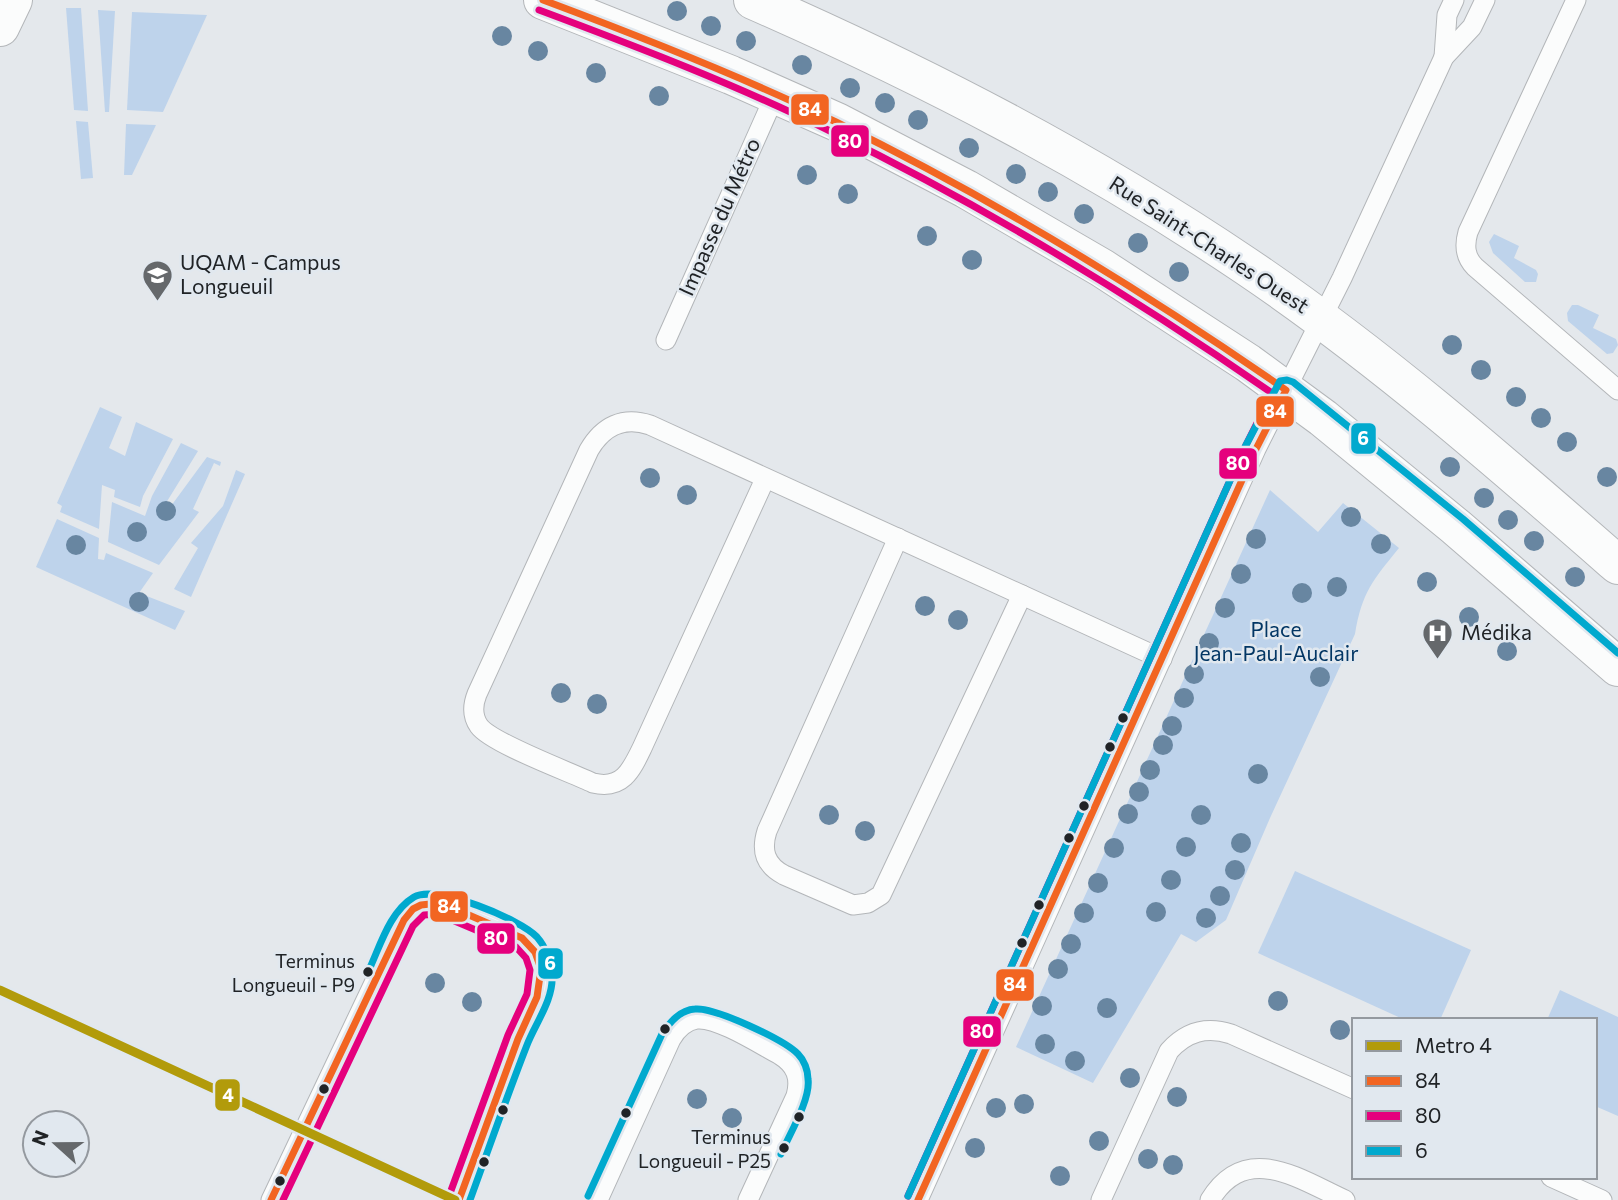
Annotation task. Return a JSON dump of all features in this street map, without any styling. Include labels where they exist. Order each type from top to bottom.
[{"type":"street","points":[[0,27],[13,0]]},
{"type":"street","points":[[543,0],[775,93],[838,122],[966,189],[1102,268],[1208,335],[1286,390],[1456,527],[1618,667]]},
{"type":"street","name":"Rue Saint-Charles Ouest","points":[[768,3],[965,99],[1066,153],[1203,237],[1320,319],[1399,380],[1618,565]]},
{"type":"lane","points":[[1444,57],[1447,15],[1454,0]]},
{"type":"lane","points":[[918,1200],[1256,449],[1342,278],[1444,57],[1472,27],[1485,0]]},
{"type":"lane","points":[[1576,0],[1468,232],[1465,247],[1466,254],[1475,267],[1618,390]]},
{"type":"lane","name":"Impasse du Métro","points":[[666,340],[775,93]]},
{"type":"lane","points":[[765,478],[629,775],[608,785],[593,783],[494,738],[479,726],[474,710],[477,694],[589,450],[603,432],[620,422],[640,422],[765,478],[898,538],[1161,659]]},
{"type":"lane","points":[[898,538],[767,831],[764,841],[766,857],[775,870],[783,875],[853,905],[868,903],[881,895],[1022,595]]},
{"type":"lane","points":[[271,1200],[404,920],[413,909],[421,905],[439,903],[522,938],[535,952],[542,973],[537,997],[518,1040],[459,1200]]},
{"type":"lane","points":[[598,1200],[671,1040],[683,1025],[699,1019],[715,1022],[780,1055],[788,1060],[799,1080],[796,1096],[748,1200]]},
{"type":"lane","points":[[1101,1200],[1169,1051],[1183,1037],[1212,1030],[1231,1034],[1352,1088]]},
{"type":"lane","points":[[1210,1200],[1231,1176],[1263,1167],[1289,1174],[1345,1200]]},
{"type":"lane","points":[[1555,1179],[1602,1200]]},
{"type":"green space","points":[[66,8],[81,8],[88,111],[74,110]]},
{"type":"green space","points":[[98,10],[115,11],[109,112],[105,112]]},
{"type":"green space","points":[[132,12],[207,15],[163,112],[127,110]]},
{"type":"green space","points":[[76,121],[88,122],[93,178],[81,179]]},
{"type":"green space","points":[[126,124],[156,125],[132,175],[124,175]]},
{"type":"green space","points":[[1494,234],[1519,246],[1514,258],[1536,270],[1536,282],[1525,282],[1493,253],[1489,242]]},
{"type":"green space","points":[[1572,305],[1599,315],[1593,328],[1616,339],[1618,345],[1613,353],[1607,354],[1568,321],[1567,313]]},
{"type":"green space","points":[[100,407],[122,417],[109,448],[125,456],[136,422],[173,439],[143,496],[140,507],[114,497],[115,490],[102,485],[99,529],[60,512],[62,506],[57,503]]},
{"type":"green space","points":[[181,443],[198,451],[166,503],[171,506],[207,457],[221,462],[220,466],[214,463],[193,509],[199,512],[159,565],[108,542],[112,502],[145,516],[152,496]]},
{"type":"green space","points":[[236,470],[245,474],[191,597],[174,589],[198,548],[191,543],[223,506]]},
{"type":"green space","name":"Place Jean-Paul-Auclair","points":[[1270,490],[1318,532],[1343,503],[1399,548],[1375,578],[1365,597],[1355,634],[1226,920],[1196,942],[1181,934],[1093,1083],[1016,1047]]},
{"type":"green space","points":[[57,519],[99,538],[98,559],[104,560],[106,553],[153,573],[139,593],[185,611],[175,630],[36,567]]},
{"type":"green space","points":[[1295,871],[1471,950],[1441,1018],[1401,1018],[1258,953]]},
{"type":"green space","points":[[1560,990],[1618,1017],[1618,1116],[1597,1107],[1597,1018],[1548,1018]]},
{"type":"metro line","name":"4","points":[[0,990],[455,1200]]},
{"type":"transit line","name":"84","points":[[543,0],[728,73],[836,122],[953,182],[1066,247],[1286,390],[1256,449],[918,1200]]},
{"type":"transit line","name":"80","points":[[539,10],[724,82],[889,161],[1057,254],[1272,393],[1246,445],[908,1196]]},
{"type":"transit line","name":"6","points":[[908,1196],[1246,445],[1280,381],[1293,382],[1463,519],[1618,653]]},
{"type":"transit line","name":"6","points":[[368,972],[386,931],[398,912],[414,897],[425,894],[458,899],[514,921],[537,937],[545,950],[552,975],[550,993],[527,1045],[470,1200]]},
{"type":"transit line","name":"84","points":[[271,1200],[404,920],[413,909],[421,905],[439,903],[522,938],[535,952],[541,969],[537,997],[518,1039],[459,1200]]},
{"type":"transit line","name":"80","points":[[283,1200],[413,926],[424,915],[438,914],[516,947],[526,958],[530,970],[527,994],[508,1035],[449,1196]]},
{"type":"transit line","name":"6","points":[[588,1196],[662,1034],[676,1017],[690,1010],[718,1013],[749,1026],[779,1041],[802,1059],[808,1076],[808,1087],[799,1117],[781,1154]]},
{"type":"place","name":"UQAM - Campus Longueuil","points":[[157,302]]},
{"type":"place","name":"Médika","points":[[1438,660]]},
{"type":"place","name":"Terminus Longueuil - P9","points":[[368,972]]},
{"type":"place","name":"Terminus Longueuil - P25","points":[[784,1148]]}]
